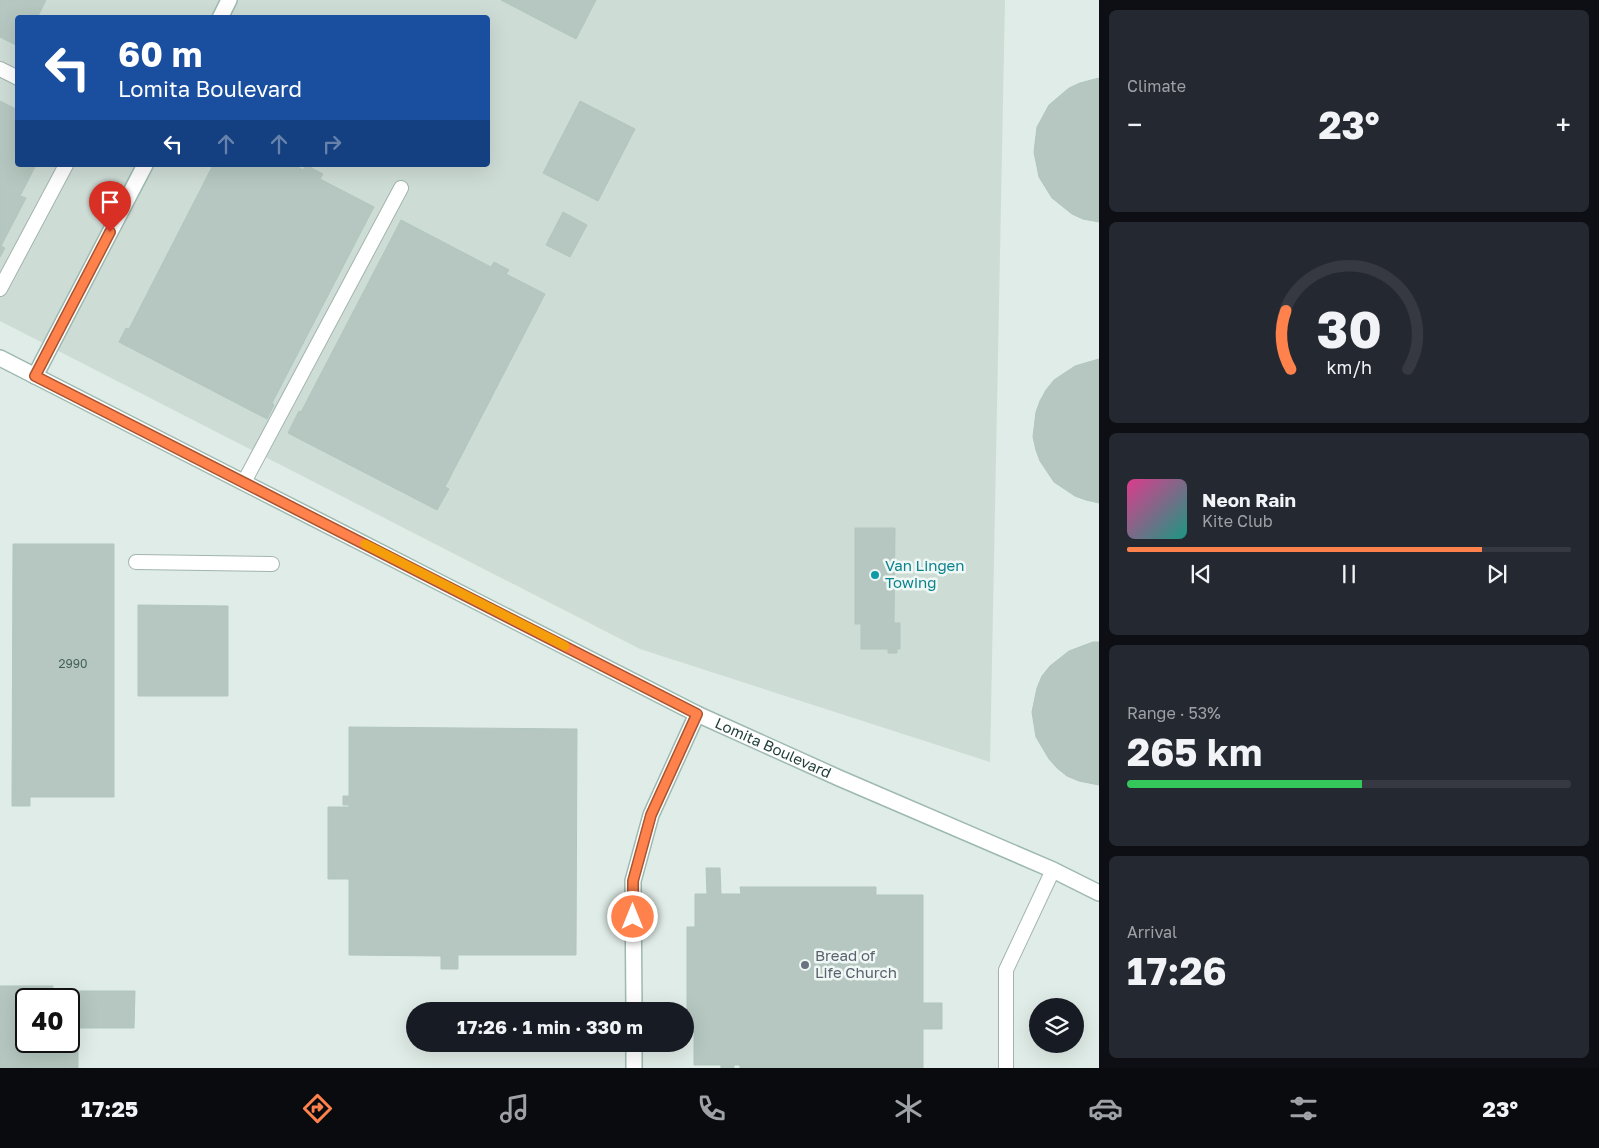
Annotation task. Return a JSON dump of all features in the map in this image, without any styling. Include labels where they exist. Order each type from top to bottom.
[{"type":"main road","points":[[222,15],[229,0]]},
{"type":"main road","points":[[35,376],[144,167]]},
{"type":"main road","name":"Lomita Boulevard","points":[[0,358],[697,714],[839,778],[1053,870],[1099,893]]},
{"type":"main road","points":[[634,1002],[633,881],[651,815],[697,714]]},
{"type":"main road","points":[[634,1052],[634,1068]]},
{"type":"lane","points":[[0,69],[15,76]]},
{"type":"lane","points":[[0,289],[65,167]]},
{"type":"lane","points":[[244,482],[401,188]]},
{"type":"lane","points":[[136,562],[272,564]]},
{"type":"lane","points":[[1006,1068],[1006,970],[1053,870]]},
{"type":"shaded area","points":[[0,0],[1005,0],[990,762],[640,649],[0,321]]},
{"type":"building","points":[[0,0],[46,0],[38,15],[15,15],[15,44],[0,37]]},
{"type":"building","points":[[501,0],[596,0],[576,39]]},
{"type":"building","points":[[1099,78],[1099,222],[1083,219],[1072,214],[1052,198],[1039,177],[1034,152],[1037,127],[1049,105],[1069,88]]},
{"type":"building","points":[[0,101],[15,108],[15,167],[35,167],[20,196],[26,198],[1,246],[5,248],[0,257]]},
{"type":"building","points":[[580,101],[635,129],[598,201],[543,173]]},
{"type":"building","points":[[212,167],[298,167],[303,170],[305,167],[310,167],[323,174],[320,179],[374,207],[272,403],[274,405],[267,419],[119,342],[126,328],[129,329]]},
{"type":"building","points":[[563,212],[587,225],[570,257],[546,245]]},
{"type":"building","points":[[401,220],[491,267],[494,262],[509,270],[506,274],[545,294],[445,487],[449,489],[437,510],[288,433],[299,411],[301,412]]},
{"type":"building","points":[[1099,359],[1099,503],[1075,496],[1054,482],[1040,461],[1033,437],[1036,412],[1040,401],[1054,380],[1075,366]]},
{"type":"building","name":"Van Lingen Towing","points":[[855,528],[895,528],[894,623],[900,623],[900,649],[897,649],[897,653],[888,653],[888,649],[861,649],[861,624],[855,624]]},
{"type":"building","points":[[13,544],[114,544],[114,797],[30,797],[30,806],[12,806]]},
{"type":"building","points":[[138,605],[228,606],[228,696],[138,696]]},
{"type":"building","points":[[1093,642],[1099,642],[1099,785],[1079,781],[1067,776],[1057,768],[1049,759],[1036,737],[1032,712],[1037,688],[1042,676],[1050,666],[1069,651]]},
{"type":"building","points":[[349,727],[577,729],[576,955],[458,955],[458,969],[441,969],[441,956],[349,955],[349,879],[328,879],[328,807],[349,807],[349,805],[343,805],[343,796],[349,796]]},
{"type":"building","name":"Bread of Life Church","points":[[706,868],[720,868],[721,894],[741,894],[740,887],[876,887],[876,895],[923,895],[923,1003],[942,1003],[942,1029],[923,1029],[923,1068],[740,1068],[740,1065],[734,1065],[734,1068],[721,1068],[721,1065],[694,1065],[694,1002],[687,1002],[687,927],[695,927],[695,894],[707,894]]},
{"type":"building","points":[[0,986],[53,986],[53,988],[15,988],[15,1053],[78,1053],[78,1068],[0,1068]]},
{"type":"building","points":[[80,991],[135,991],[134,1028],[80,1028]]},
{"type":"slow traffic","points":[[365,544],[565,646]]},
{"type":"place","name":"Van Lingen Towing","points":[[875,575]]},
{"type":"place","name":"Bread of Life Church","points":[[805,965]]},
{"type":"route","points":[[110,232],[35,376],[697,714],[651,815],[633,881],[633,917]]}]
